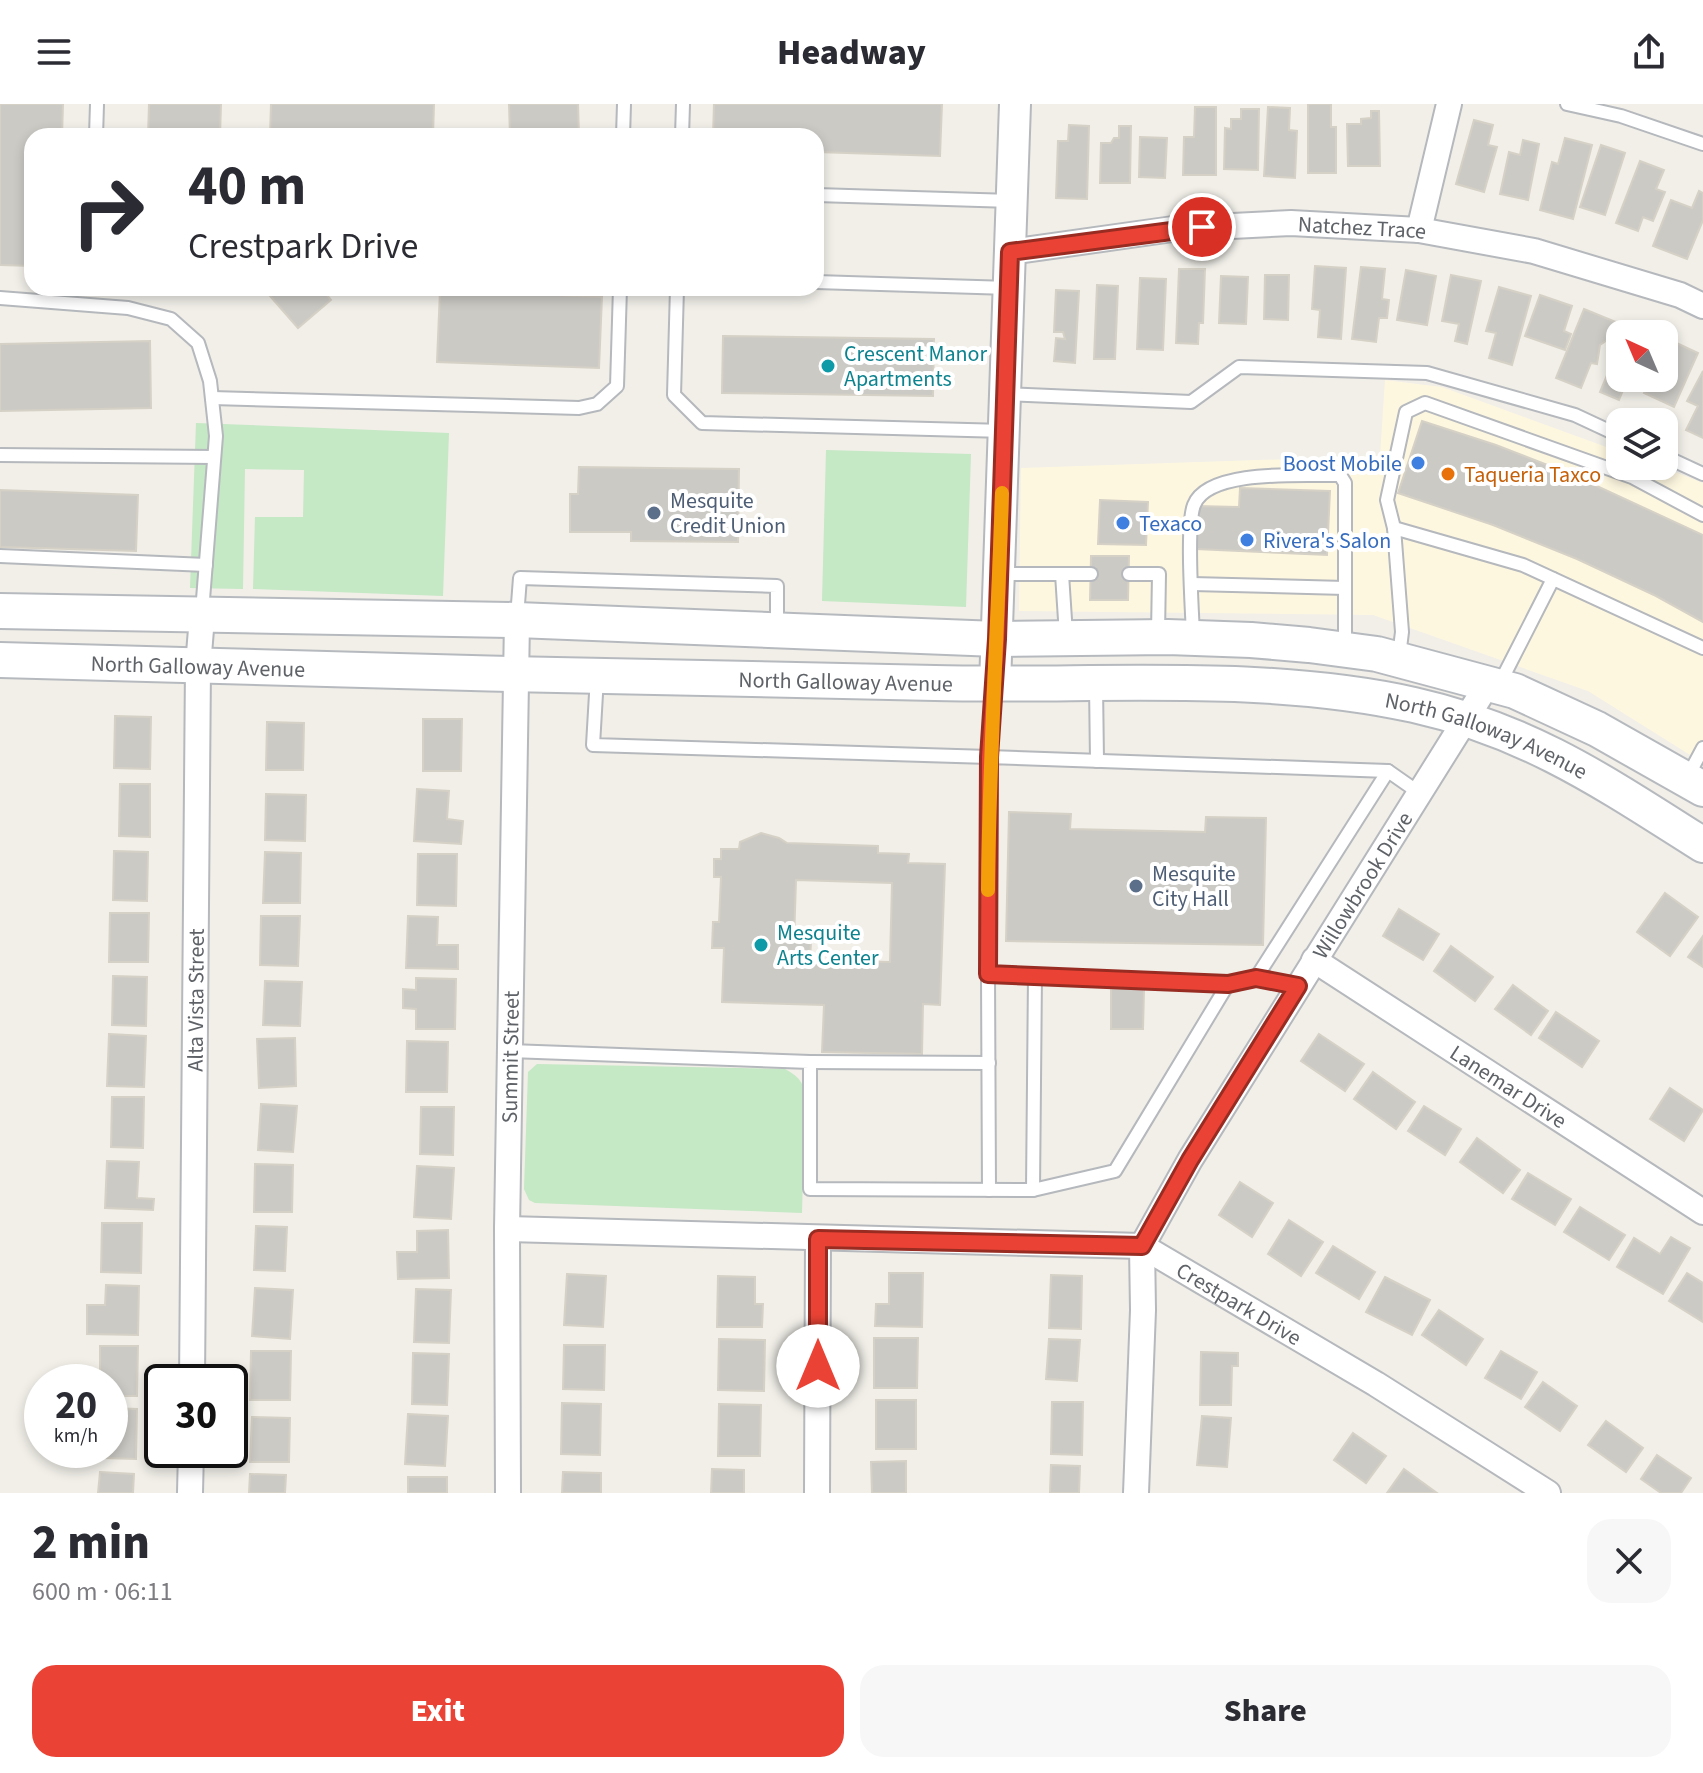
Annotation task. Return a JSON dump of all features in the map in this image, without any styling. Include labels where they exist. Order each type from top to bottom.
[{"type":"main road","name":"North Galloway Avenue","points":[[0,611],[202,617],[517,620],[997,639],[1158,637],[1251,640],[1345,650],[1494,683],[1597,729],[1695,784]]},
{"type":"main road","name":"North Galloway Avenue","points":[[0,660],[995,685],[1223,685],[1349,693],[1466,719],[1528,741],[1586,771],[1703,845]]},
{"type":"street","points":[[995,685],[1015,104]]},
{"type":"street","points":[[1419,230],[1449,104]]},
{"type":"street","name":"Natchez Trace","points":[[1010,252],[1202,227],[1291,223],[1419,230],[1534,251],[1680,295],[1703,306]]},
{"type":"street","name":"Alta Vista Street","points":[[192,1364],[198,666],[202,617]]},
{"type":"street","name":"Summit Street","points":[[508,1493],[507,1229],[517,620]]},
{"type":"street","name":"Willowbrook Drive","points":[[1142,1246],[1190,1160],[1418,792],[1494,683]]},
{"type":"street","name":"Lanemar Drive","points":[[1314,960],[1703,1212]]},
{"type":"street","name":"Crestpark Drive","points":[[507,1229],[1142,1246],[1376,1384],[1548,1493]]},
{"type":"street","points":[[817,1493],[818,1239]]},
{"type":"street","points":[[1136,1493],[1143,1310],[1142,1246]]},
{"type":"street","points":[[190,1493],[191,1468]]},
{"type":"lane","points":[[96,128],[97,104]]},
{"type":"lane","points":[[623,128],[624,104]]},
{"type":"lane","points":[[682,128],[683,104]]},
{"type":"lane","points":[[1567,104],[1621,116],[1703,144]]},
{"type":"lane","points":[[824,195],[1012,201]]},
{"type":"lane","points":[[824,282],[1009,288]]},
{"type":"lane","points":[[212,398],[579,408],[597,404],[617,386],[620,296]]},
{"type":"lane","points":[[677,296],[674,395],[702,423],[1005,431]]},
{"type":"lane","points":[[0,298],[128,308],[171,319],[198,343],[210,381],[216,436],[202,617]]},
{"type":"lane","points":[[1006,394],[1191,402],[1239,367],[1427,373],[1575,415],[1606,429]]},
{"type":"lane","points":[[1399,660],[1402,632],[1394,528],[1387,500],[1406,412],[1425,403],[1632,477],[1703,515]]},
{"type":"lane","points":[[0,455],[214,457]]},
{"type":"lane","points":[[1678,462],[1703,474]]},
{"type":"lane","points":[[1193,638],[1191,528],[1194,503],[1206,490],[1240,478],[1340,475],[1345,483],[1345,650]]},
{"type":"lane","points":[[1394,528],[1523,565],[1703,648]]},
{"type":"lane","points":[[0,556],[206,565]]},
{"type":"lane","points":[[1000,574],[1091,574]]},
{"type":"lane","points":[[1062,574],[1066,638]]},
{"type":"lane","points":[[1129,574],[1159,574],[1158,637]]},
{"type":"lane","points":[[1494,683],[1553,579]]},
{"type":"lane","points":[[1192,584],[1345,588]]},
{"type":"lane","points":[[597,675],[593,745],[1388,771],[1418,792]]},
{"type":"lane","points":[[989,1190],[989,757],[995,685]]},
{"type":"lane","points":[[1096,685],[1097,761]]},
{"type":"lane","points":[[1695,784],[1703,748]]},
{"type":"lane","points":[[1256,978],[1388,771]]},
{"type":"lane","points":[[988,974],[1228,984],[1256,978],[1298,986]]},
{"type":"lane","points":[[1033,1190],[1035,975]]},
{"type":"lane","points":[[810,1062],[810,1189],[1033,1190],[1115,1171],[1228,984]]},
{"type":"lane","points":[[510,1051],[810,1062],[989,1063]]},
{"type":"shaded area","points":[[1385,380],[1442,387],[1606,447],[1606,480],[1678,480],[1678,473],[1703,483],[1703,763],[1588,691],[1373,615],[1019,611],[1021,468],[1380,456]]},
{"type":"green space","points":[[196,423],[449,433],[443,596],[253,589],[255,517],[303,517],[304,470],[245,469],[243,589],[190,588]]},
{"type":"green space","points":[[826,450],[971,454],[966,607],[822,601]]},
{"type":"green space","points":[[537,1064],[785,1069],[798,1078],[805,1092],[802,1213],[535,1203],[529,1200],[524,1189],[528,1072]]},
{"type":"building","points":[[0,104],[63,104],[62,128],[24,128],[24,266],[0,265]]},
{"type":"building","points":[[149,104],[221,104],[220,128],[148,128]]},
{"type":"building","points":[[271,104],[434,104],[433,128],[270,128]]},
{"type":"building","points":[[509,104],[578,104],[579,128],[510,128]]},
{"type":"building","points":[[714,104],[942,104],[940,156],[824,152],[824,128],[713,128]]},
{"type":"building","points":[[1308,104],[1331,104],[1331,127],[1336,127],[1336,173],[1308,173]]},
{"type":"building","points":[[1195,107],[1216,107],[1216,175],[1183,175],[1184,137],[1194,137]]},
{"type":"building","points":[[1268,107],[1290,108],[1289,130],[1297,131],[1295,178],[1264,176]]},
{"type":"building","points":[[1241,109],[1259,109],[1258,170],[1224,169],[1225,128],[1231,129],[1231,119],[1241,119]]},
{"type":"building","points":[[1371,111],[1379,111],[1380,166],[1348,166],[1347,124],[1361,124],[1361,119],[1371,118]]},
{"type":"building","points":[[1474,120],[1493,125],[1488,145],[1497,147],[1484,192],[1456,184]]},
{"type":"building","points":[[1069,125],[1089,126],[1087,199],[1056,198],[1058,141],[1068,141]]},
{"type":"building","points":[[1119,126],[1131,126],[1130,183],[1100,183],[1101,143],[1111,143],[1114,138],[1119,138]]},
{"type":"building","points":[[1140,137],[1167,138],[1165,178],[1139,177]]},
{"type":"building","points":[[1565,138],[1592,145],[1573,219],[1540,210],[1552,162],[1558,164]]},
{"type":"building","points":[[1523,140],[1539,144],[1528,200],[1500,194],[1509,152],[1520,155]]},
{"type":"building","points":[[1601,145],[1625,153],[1605,215],[1580,207]]},
{"type":"building","points":[[1640,161],[1664,170],[1656,189],[1665,192],[1653,221],[1643,217],[1638,231],[1616,223]]},
{"type":"building","points":[[1699,191],[1703,193],[1703,220],[1687,259],[1653,246],[1671,200],[1692,208]]},
{"type":"building","points":[[1315,266],[1346,268],[1341,339],[1318,337],[1320,310],[1312,309]]},
{"type":"building","points":[[1361,267],[1385,269],[1382,299],[1389,300],[1387,318],[1379,318],[1376,342],[1352,339]]},
{"type":"building","points":[[1179,269],[1205,269],[1203,323],[1199,323],[1198,344],[1176,343]]},
{"type":"building","points":[[1406,270],[1436,276],[1427,325],[1397,320]]},
{"type":"building","points":[[1265,275],[1289,275],[1288,320],[1264,319]]},
{"type":"building","points":[[1451,275],[1481,281],[1467,344],[1455,341],[1459,324],[1442,321]]},
{"type":"building","points":[[1221,276],[1248,277],[1246,324],[1219,323]]},
{"type":"building","points":[[1140,278],[1166,279],[1163,350],[1137,349]]},
{"type":"building","points":[[1097,285],[1118,286],[1115,359],[1094,359]]},
{"type":"building","points":[[1499,287],[1531,296],[1512,365],[1489,358],[1496,333],[1486,331]]},
{"type":"building","points":[[1056,290],[1079,291],[1075,363],[1054,361],[1056,338],[1065,339],[1063,332],[1054,332]]},
{"type":"building","points":[[1540,295],[1572,306],[1564,331],[1571,334],[1565,350],[1525,336]]},
{"type":"building","points":[[270,296],[328,296],[331,300],[298,328]]},
{"type":"building","points":[[440,296],[602,297],[599,368],[437,362]]},
{"type":"building","points":[[1584,309],[1611,320],[1606,320],[1606,341],[1600,345],[1597,364],[1591,363],[1581,388],[1556,378]]},
{"type":"building","name":"Crescent Manor Apartments","points":[[723,336],[934,339],[933,396],[722,393]]},
{"type":"building","points":[[150,341],[151,408],[0,411],[0,344]]},
{"type":"building","points":[[1678,344],[1698,353],[1674,407],[1644,393],[1678,392]]},
{"type":"building","points":[[1703,371],[1703,438],[1686,430],[1698,406],[1687,401]]},
{"type":"building","points":[[1606,378],[1606,392],[1622,392],[1619,400],[1600,392]]},
{"type":"building","points":[[1422,421],[1573,475],[1703,535],[1703,622],[1577,559],[1493,525],[1398,493]]},
{"type":"building","name":"Mesquite Credit Union","points":[[579,467],[739,469],[738,542],[631,541],[631,532],[570,532],[570,494],[578,494]]},
{"type":"building","points":[[1240,488],[1330,491],[1327,555],[1196,549],[1198,506],[1239,507]]},
{"type":"building","points":[[0,490],[138,495],[136,551],[0,547]]},
{"type":"building","name":"Texaco","points":[[1100,500],[1148,502],[1146,545],[1098,544]]},
{"type":"building","name":"Texaco","points":[[1091,556],[1129,556],[1128,600],[1090,600]]},
{"type":"building","points":[[115,716],[151,717],[150,769],[114,768]]},
{"type":"building","points":[[423,719],[462,719],[461,771],[423,771]]},
{"type":"building","points":[[267,722],[304,723],[303,770],[266,770]]},
{"type":"building","points":[[120,784],[150,784],[150,837],[119,836]]},
{"type":"building","points":[[417,789],[449,791],[447,819],[463,821],[461,844],[414,841]]},
{"type":"building","points":[[266,794],[306,795],[305,841],[265,840]]},
{"type":"building","name":"Mesquite City Hall","points":[[1009,812],[1071,814],[1070,829],[1205,832],[1206,817],[1266,818],[1263,945],[1006,941]]},
{"type":"building","name":"Mesquite Arts Center","points":[[761,833],[787,843],[878,846],[878,853],[909,854],[908,863],[945,864],[940,1005],[923,1004],[922,1054],[822,1052],[824,1005],[722,1002],[724,948],[712,948],[713,922],[719,922],[721,877],[714,877],[714,859],[721,859],[721,849],[739,849],[740,842]],"holes":[[[796,880],[892,883],[890,962],[810,960],[811,942],[794,941]]]},
{"type":"building","points":[[114,851],[148,852],[147,901],[113,900]]},
{"type":"building","points":[[265,852],[301,853],[300,903],[263,903]]},
{"type":"building","points":[[418,854],[457,854],[456,906],[417,905]]},
{"type":"building","points":[[1665,893],[1698,917],[1670,956],[1637,932]]},
{"type":"building","points":[[1399,909],[1439,934],[1423,960],[1383,936]]},
{"type":"building","points":[[110,913],[149,913],[148,962],[109,962]]},
{"type":"building","points":[[261,916],[300,916],[298,966],[260,965]]},
{"type":"building","points":[[408,916],[438,917],[437,945],[458,945],[458,969],[406,968]]},
{"type":"building","points":[[1703,936],[1703,967],[1688,957]]},
{"type":"building","points":[[1451,946],[1493,977],[1475,1001],[1434,971]]},
{"type":"building","points":[[113,976],[147,977],[146,1026],[112,1025]]},
{"type":"building","points":[[416,978],[456,979],[455,1029],[416,1029],[416,1009],[403,1008],[403,989],[416,990]]},
{"type":"building","points":[[265,981],[302,982],[300,1026],[263,1025]]},
{"type":"building","points":[[1513,985],[1548,1011],[1531,1035],[1495,1009]]},
{"type":"building","points":[[1111,988],[1144,989],[1143,1029],[1111,1029]]},
{"type":"building","points":[[1556,1012],[1599,1041],[1582,1067],[1539,1038]]},
{"type":"building","points":[[109,1034],[146,1036],[144,1087],[107,1086]]},
{"type":"building","points":[[1319,1034],[1364,1064],[1345,1091],[1301,1061]]},
{"type":"building","points":[[295,1038],[296,1086],[259,1088],[257,1039]]},
{"type":"building","points":[[407,1041],[448,1042],[447,1092],[406,1092]]},
{"type":"building","points":[[1373,1072],[1415,1102],[1396,1129],[1354,1099]]},
{"type":"building","points":[[1670,1088],[1703,1110],[1684,1141],[1650,1119]]},
{"type":"building","points":[[112,1097],[144,1097],[143,1148],[111,1147]]},
{"type":"building","points":[[261,1104],[297,1106],[293,1152],[258,1150]]},
{"type":"building","points":[[1424,1106],[1461,1129],[1445,1155],[1408,1131]]},
{"type":"building","points":[[421,1107],[454,1107],[453,1155],[420,1154]]},
{"type":"building","points":[[1477,1138],[1520,1170],[1503,1193],[1460,1162]]},
{"type":"building","points":[[107,1161],[139,1162],[137,1198],[154,1199],[153,1210],[105,1208]]},
{"type":"building","points":[[255,1164],[293,1165],[292,1212],[254,1212]]},
{"type":"building","points":[[417,1166],[454,1168],[451,1219],[414,1217]]},
{"type":"building","points":[[1528,1173],[1571,1199],[1555,1225],[1512,1199]]},
{"type":"building","points":[[1240,1182],[1273,1203],[1252,1237],[1219,1215]]},
{"type":"building","points":[[1580,1207],[1625,1235],[1609,1260],[1564,1232]]},
{"type":"building","points":[[1289,1220],[1323,1242],[1301,1276],[1268,1254]]},
{"type":"building","points":[[102,1223],[142,1223],[141,1273],[101,1272]]},
{"type":"building","points":[[256,1226],[287,1227],[285,1271],[254,1270]]},
{"type":"building","points":[[448,1230],[449,1278],[398,1279],[397,1252],[417,1252],[417,1231]]},
{"type":"building","points":[[1671,1237],[1690,1248],[1663,1294],[1617,1267],[1634,1238],[1660,1254]]},
{"type":"building","points":[[1333,1246],[1375,1272],[1359,1299],[1316,1273]]},
{"type":"building","points":[[889,1273],[923,1273],[922,1327],[875,1326],[876,1304],[889,1304]]},
{"type":"building","points":[[1687,1273],[1703,1283],[1703,1322],[1669,1301]]},
{"type":"building","points":[[567,1274],[606,1276],[603,1327],[564,1325]]},
{"type":"building","points":[[1051,1275],[1082,1276],[1081,1329],[1049,1328]]},
{"type":"building","points":[[718,1276],[755,1277],[755,1304],[763,1304],[762,1327],[717,1327]]},
{"type":"building","points":[[1385,1277],[1430,1300],[1412,1335],[1366,1312]]},
{"type":"building","points":[[106,1285],[139,1286],[138,1335],[87,1334],[87,1305],[105,1305]]},
{"type":"building","points":[[255,1288],[293,1290],[290,1339],[252,1336]]},
{"type":"building","points":[[416,1289],[451,1290],[449,1343],[414,1342]]},
{"type":"building","points":[[1439,1310],[1483,1339],[1466,1365],[1422,1335]]},
{"type":"building","points":[[874,1338],[918,1338],[917,1388],[874,1388]]},
{"type":"building","points":[[719,1339],[765,1340],[764,1391],[718,1390]]},
{"type":"building","points":[[1049,1339],[1080,1340],[1077,1381],[1046,1379]]},
{"type":"building","points":[[564,1345],[605,1345],[604,1390],[563,1389]]},
{"type":"building","points":[[100,1346],[138,1346],[137,1396],[128,1396],[128,1364],[100,1364]]},
{"type":"building","points":[[251,1351],[291,1351],[290,1400],[250,1400]]},
{"type":"building","points":[[1501,1351],[1537,1372],[1521,1399],[1485,1378]]},
{"type":"building","points":[[1201,1352],[1238,1353],[1238,1366],[1232,1366],[1231,1405],[1200,1405]]},
{"type":"building","points":[[413,1353],[449,1354],[447,1405],[412,1404]]},
{"type":"building","points":[[1543,1382],[1577,1406],[1560,1431],[1525,1407]]},
{"type":"building","points":[[876,1400],[916,1400],[916,1449],[876,1449]]},
{"type":"building","points":[[1052,1402],[1083,1402],[1082,1455],[1051,1454]]},
{"type":"building","points":[[562,1403],[601,1404],[600,1455],[561,1454]]},
{"type":"building","points":[[719,1404],[761,1405],[760,1456],[718,1456]]},
{"type":"building","points":[[128,1409],[137,1409],[136,1459],[128,1459]]},
{"type":"building","points":[[408,1414],[448,1416],[445,1466],[405,1464]]},
{"type":"building","points":[[1202,1416],[1231,1418],[1227,1467],[1197,1465]]},
{"type":"building","points":[[252,1417],[290,1418],[289,1462],[250,1462]]},
{"type":"building","points":[[1606,1421],[1643,1448],[1626,1472],[1588,1445]]},
{"type":"building","points":[[1353,1433],[1386,1456],[1366,1483],[1334,1460]]},
{"type":"building","points":[[1657,1455],[1691,1478],[1681,1493],[1661,1493],[1641,1479]]},
{"type":"building","points":[[906,1461],[906,1493],[872,1493],[871,1462]]},
{"type":"building","points":[[1051,1465],[1080,1466],[1079,1493],[1050,1493]]},
{"type":"building","points":[[712,1469],[744,1470],[744,1493],[711,1493]]},
{"type":"building","points":[[1404,1469],[1437,1493],[1387,1493]]},
{"type":"building","points":[[100,1472],[134,1474],[133,1493],[98,1493]]},
{"type":"building","points":[[563,1472],[601,1473],[601,1493],[562,1493]]},
{"type":"building","points":[[250,1474],[286,1475],[285,1493],[249,1493]]},
{"type":"building","points":[[408,1477],[447,1477],[447,1493],[408,1493]]},
{"type":"slow traffic","points":[[988,890],[989,757],[1002,493]]},
{"type":"place","name":"Crescent Manor Apartments","points":[[828,366]]},
{"type":"place","name":"Boost Mobile","points":[[1418,463]]},
{"type":"place","name":"Taqueria Taxco","points":[[1448,474]]},
{"type":"place","name":"Mesquite Credit Union","points":[[654,513]]},
{"type":"place","name":"Texaco","points":[[1123,523]]},
{"type":"place","name":"Rivera's Salon","points":[[1247,540]]},
{"type":"place","name":"Mesquite City Hall","points":[[1136,886]]},
{"type":"place","name":"Mesquite Arts Center","points":[[761,945]]},
{"type":"route","points":[[818,1366],[818,1239],[1142,1246],[1190,1160],[1298,986],[1256,978],[1228,984],[988,974],[989,757],[997,639],[1010,252],[1202,227]]}]
